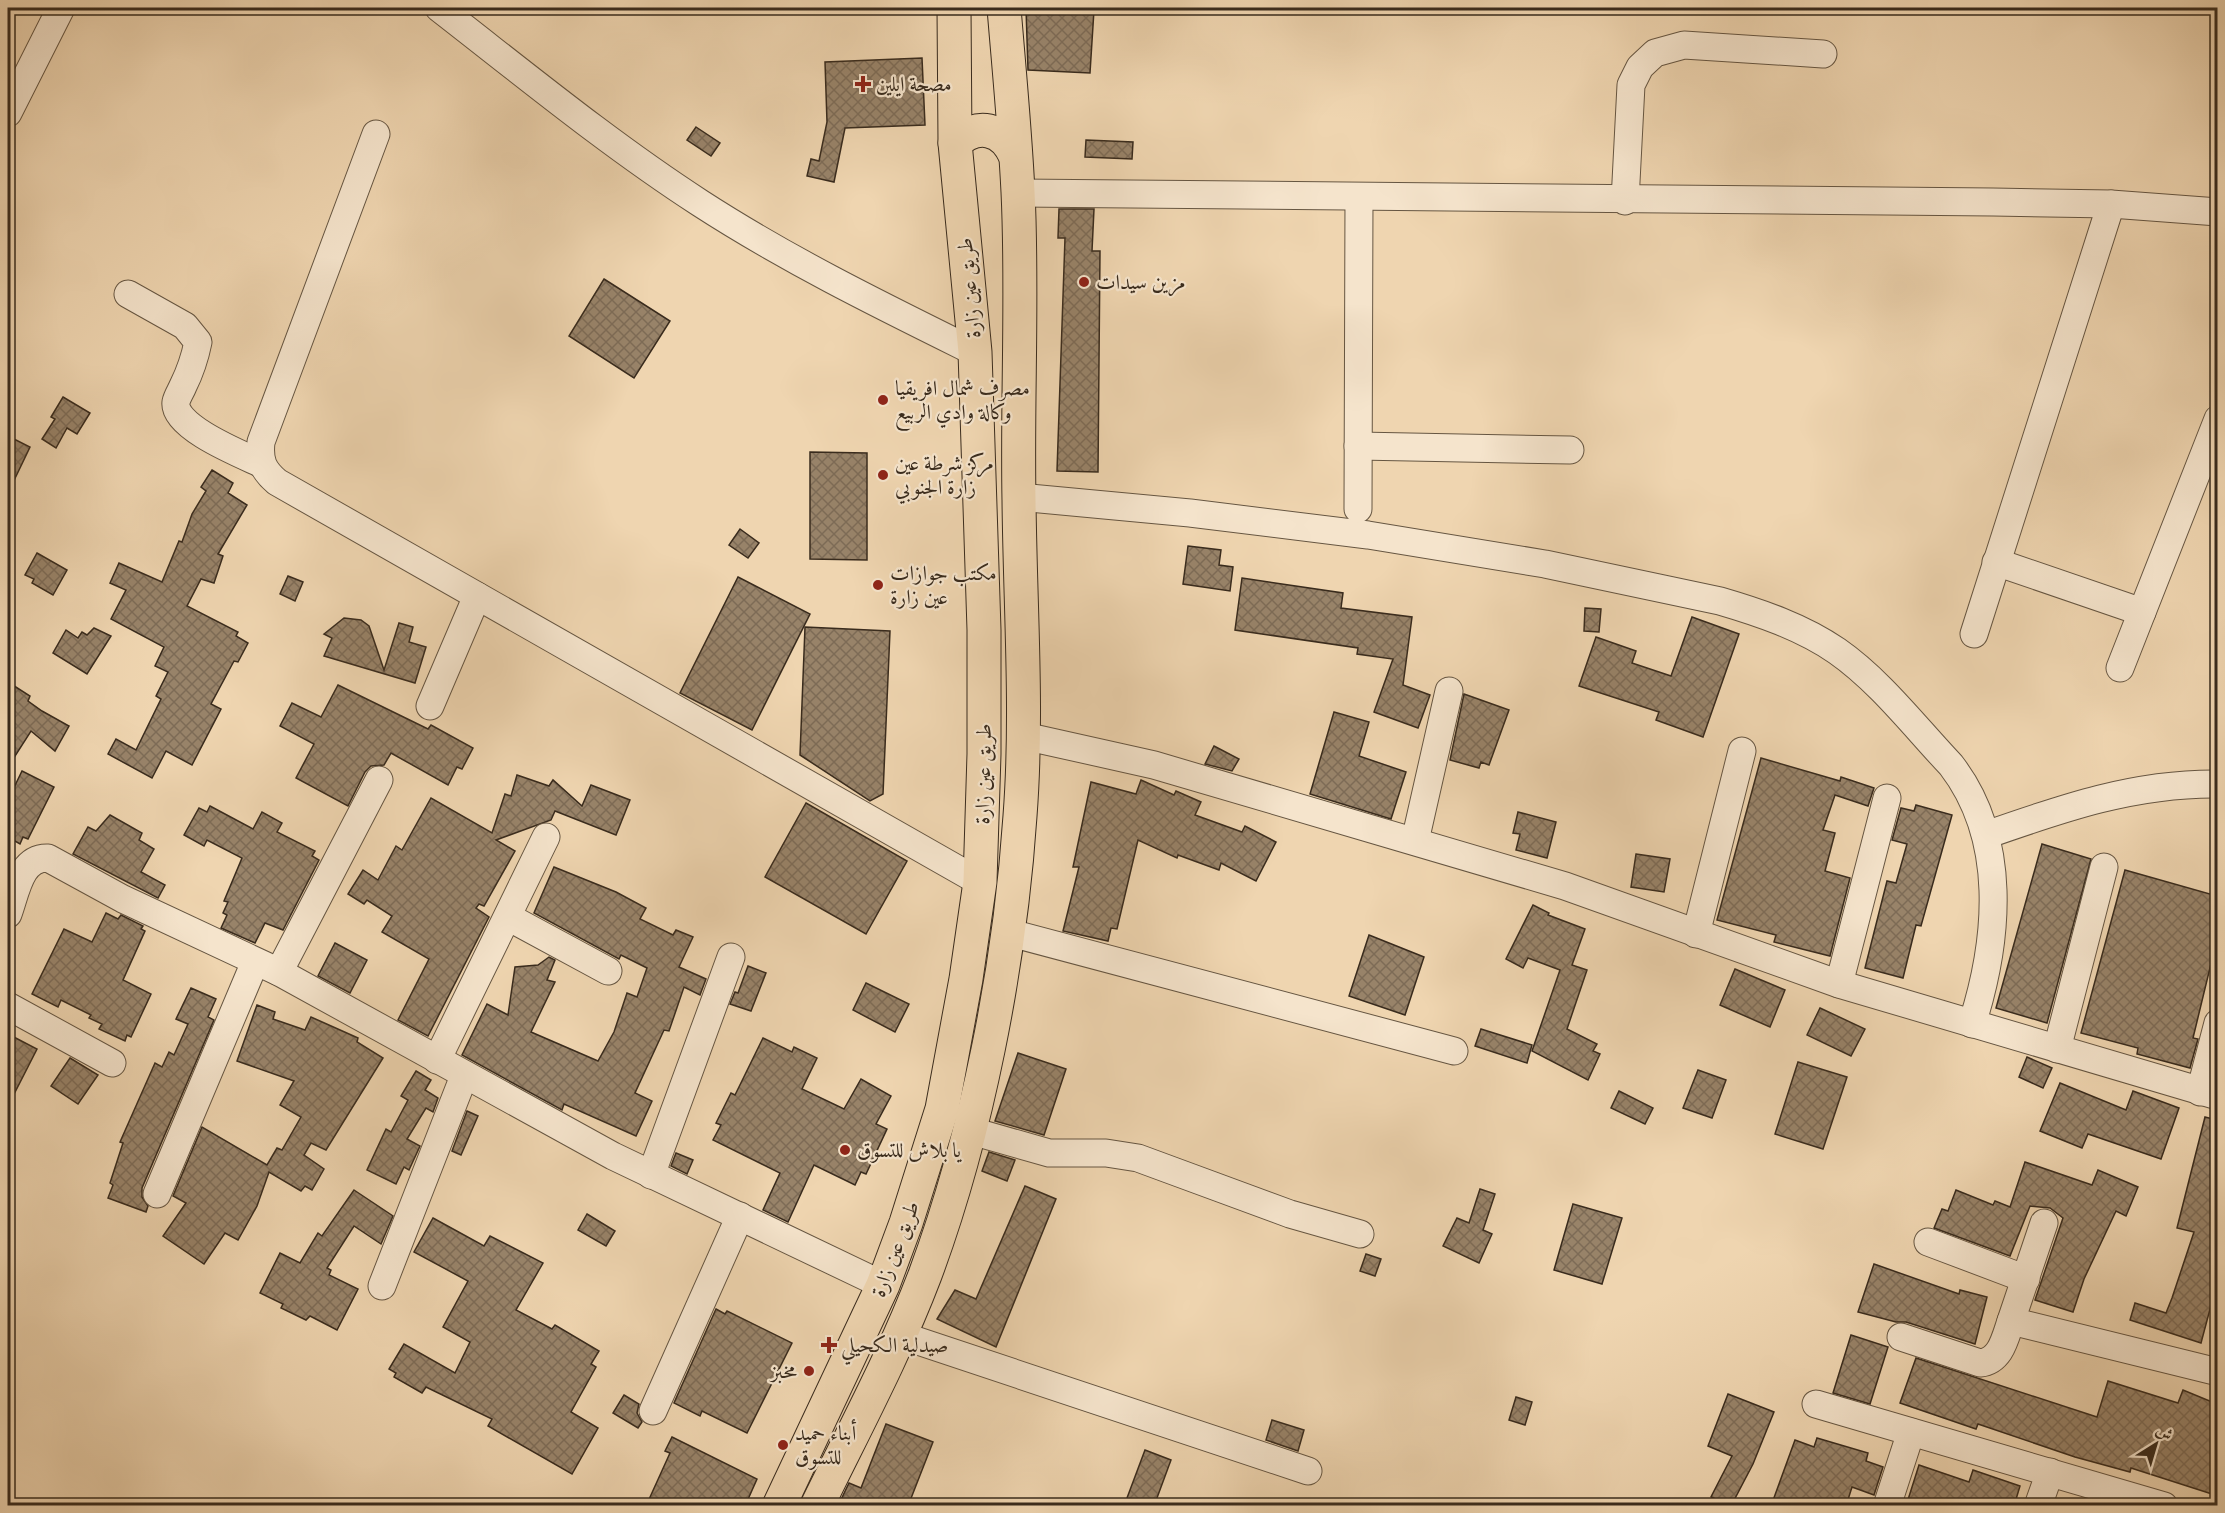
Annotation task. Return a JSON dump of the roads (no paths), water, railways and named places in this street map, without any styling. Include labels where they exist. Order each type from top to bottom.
[{"type":"main road","name":"طريق عين زارة","points":[[779,1506],[883,1285],[906,1223],[942,1109],[956,1038],[980,882],[984,754],[984,630],[975,352],[955,143],[954,8]]},
{"type":"main road","name":"طريق عين زارة","points":[[817,1506],[900,1335],[925,1274],[968,1130],[993,1016],[1006,932],[1020,817],[1024,736],[1019,497],[1018,194],[1004,8]]},
{"type":"main road","points":[[955,143],[963,135],[984,129],[1004,137],[1015,155]]},
{"type":"street","points":[[8,113],[61,8]]},
{"type":"street","points":[[439,8],[579,115],[700,203],[846,288],[975,352]]},
{"type":"street","points":[[1625,201],[1631,85],[1640,67],[1655,53],[1684,45],[1823,54]]},
{"type":"street","points":[[376,134],[261,442],[260,457],[265,472],[277,482],[980,882]]},
{"type":"street","points":[[1018,194],[2110,204],[2217,212]]},
{"type":"street","points":[[1358,510],[1359,198]]},
{"type":"street","points":[[1974,634],[2110,204]]},
{"type":"street","points":[[128,294],[185,326],[198,342],[195,356],[176,400],[176,411],[181,419],[224,446],[262,464]]},
{"type":"street","points":[[2120,668],[2217,419]]},
{"type":"street","points":[[1358,446],[1570,450]]},
{"type":"street","points":[[1019,497],[1279,523],[1434,545],[1632,581],[1720,601],[1762,613],[1813,636],[1860,670],[1957,773],[1973,798],[1986,835],[1992,901],[1992,933],[1981,994],[1972,1024]]},
{"type":"street","points":[[1996,562],[2142,612]]},
{"type":"street","points":[[430,706],[477,596]]},
{"type":"street","points":[[1415,841],[1449,691]]},
{"type":"street","points":[[1024,736],[1154,765],[1565,886],[1839,984],[2209,1094],[2217,1023]]},
{"type":"street","points":[[1695,934],[1742,751]]},
{"type":"street","points":[[157,1194],[267,967],[379,780]]},
{"type":"street","points":[[1986,835],[2063,807],[2124,791],[2179,784],[2217,784]]},
{"type":"street","points":[[1839,984],[1887,798]]},
{"type":"street","points":[[437,1060],[546,837]]},
{"type":"street","points":[[8,914],[25,868],[37,858],[48,858],[123,899],[267,967],[464,1076],[651,1175],[883,1285]]},
{"type":"street","points":[[2056,1049],[2104,867]]},
{"type":"street","points":[[508,917],[608,971]]},
{"type":"street","points":[[1006,932],[1454,1051]]},
{"type":"street","points":[[651,1175],[731,957]]},
{"type":"street","points":[[8,1006],[112,1063]]},
{"type":"street","points":[[382,1286],[464,1076]]},
{"type":"street","points":[[968,1130],[1049,1153],[1106,1154],[1138,1158],[1290,1214],[1360,1234]]},
{"type":"street","points":[[653,1411],[740,1216]]},
{"type":"street","points":[[1901,1337],[1980,1363],[1989,1362],[1998,1355],[2044,1223]]},
{"type":"street","points":[[1928,1242],[2026,1279]]},
{"type":"street","points":[[2011,1321],[2217,1372]]},
{"type":"street","points":[[900,1335],[1308,1471]]},
{"type":"street","points":[[1816,1404],[2164,1506]]},
{"type":"street","points":[[1887,1506],[1911,1432]]},
{"type":"street","points":[[2038,1506],[2050,1472]]},
{"type":"place","name":"مصحة ايلين","points":[[863,84]]},
{"type":"place","name":"مزين سيدات","points":[[1084,282]]},
{"type":"place","name":"مصرف شمال افريقيا وكالة وادي الربيع","points":[[883,400]]},
{"type":"place","name":"مركز شرطة عين زارة الجنوبي","points":[[883,475]]},
{"type":"place","name":"مكتب جوازات عين زارة","points":[[878,585]]},
{"type":"place","name":"يا بلاش للتسوق","points":[[845,1150]]},
{"type":"place","name":"صيدلية الكحيلي","points":[[829,1345]]},
{"type":"place","name":"مخبز","points":[[809,1371]]},
{"type":"place","name":"أبناء حميد للتسوق","points":[[783,1445]]}]
